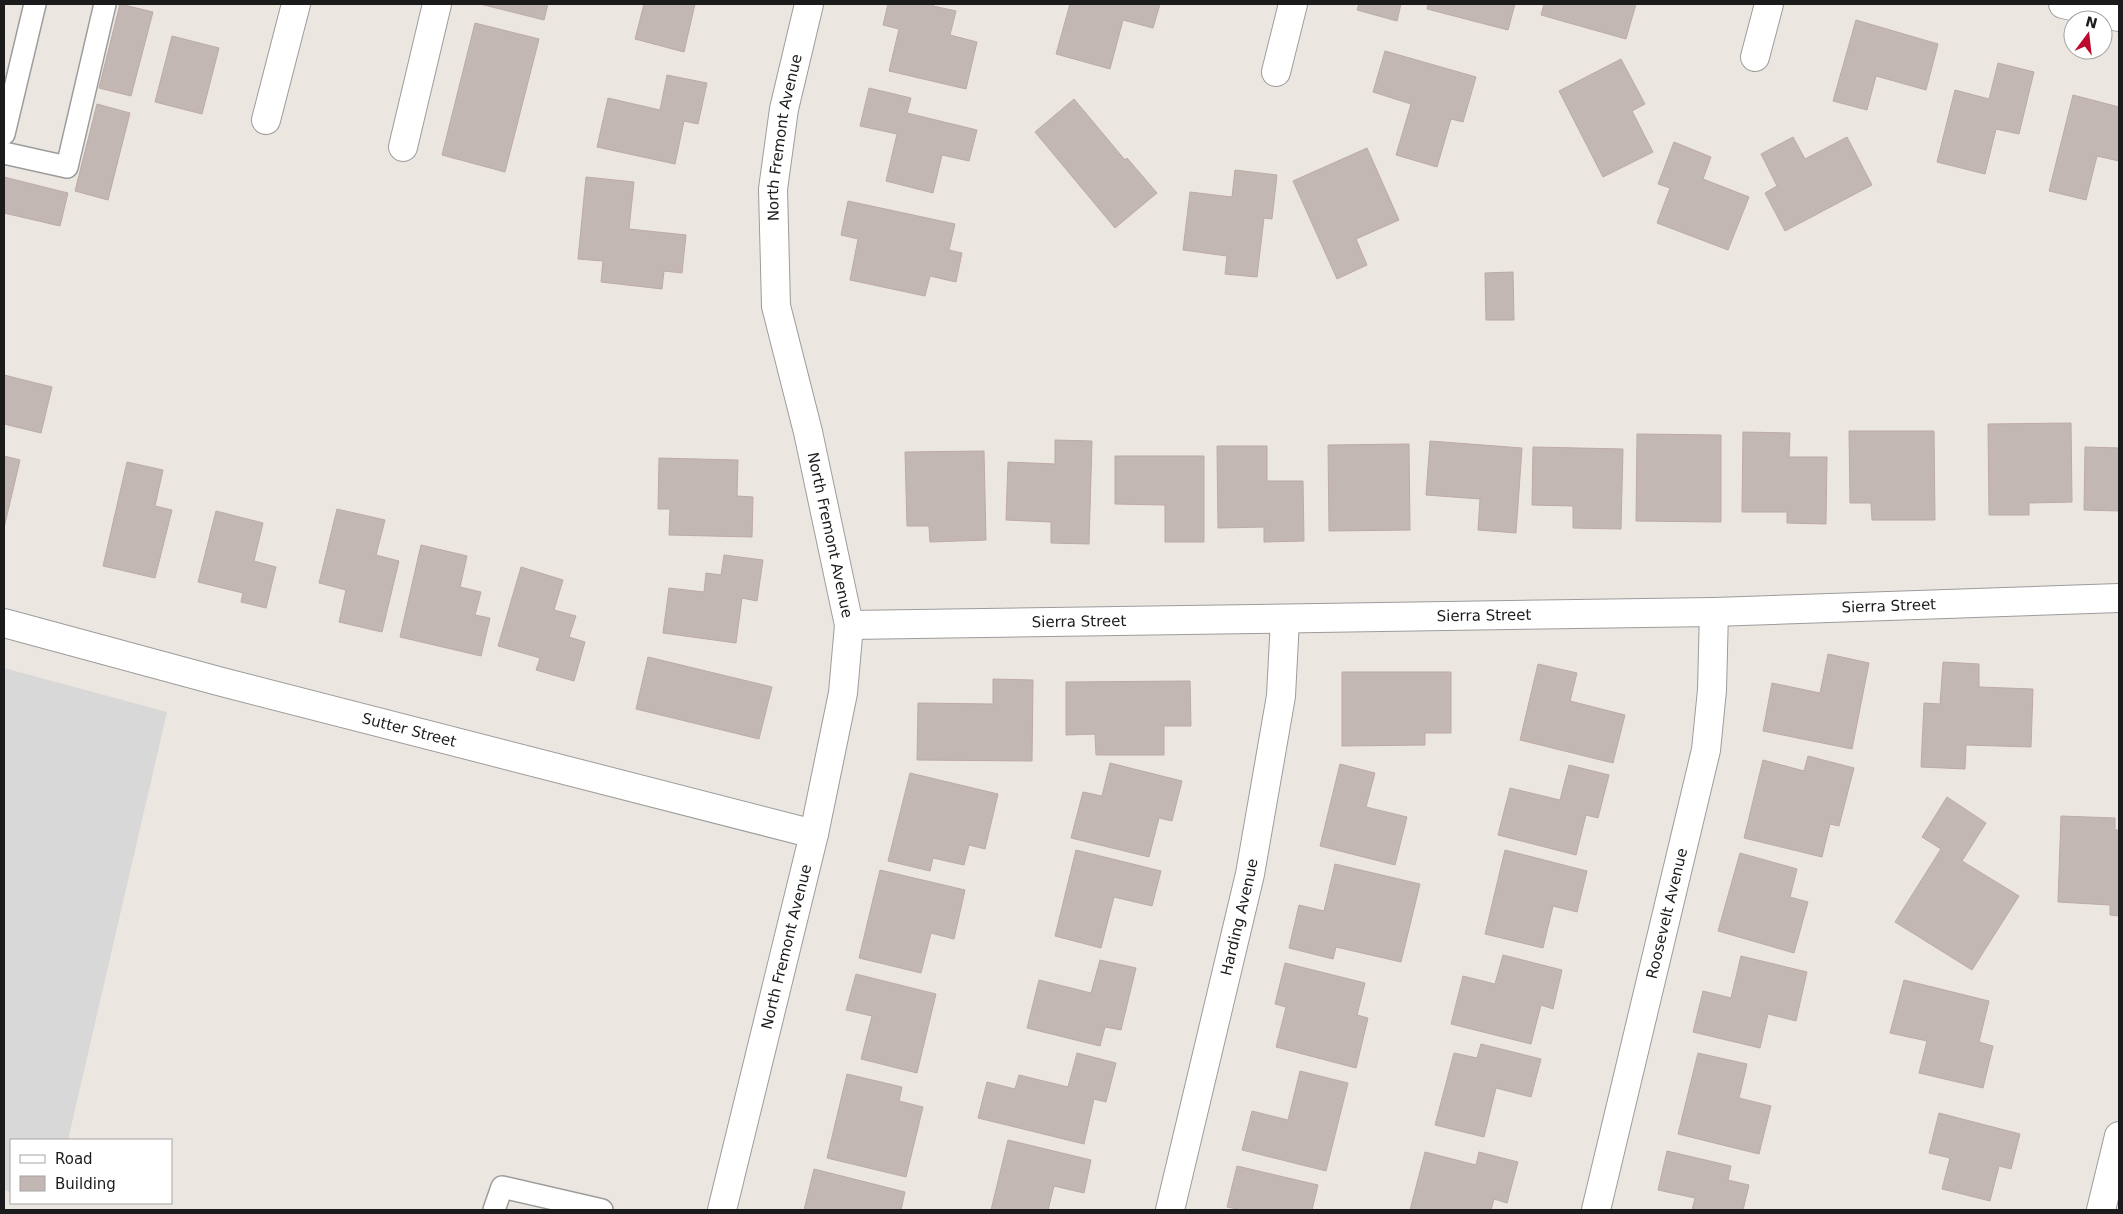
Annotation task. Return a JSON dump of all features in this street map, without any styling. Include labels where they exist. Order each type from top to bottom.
[{"type":"street","points":[[266,120],[296,4]]},
{"type":"street","points":[[403,147],[437,4]]},
{"type":"street","name":"North Fremont Avenue","points":[[722,1210],[814,834],[843,692],[849,626],[808,432],[776,306],[773,189],[784,109],[809,4]]},
{"type":"street","points":[[1276,72],[1293,4]]},
{"type":"street","points":[[1755,57],[1769,4]]},
{"type":"street","points":[[2063,4],[2119,17]]},
{"type":"street","name":"Sierra Street","points":[[849,626],[1714,612],[2119,598]]},
{"type":"street","name":"Roosevelt Avenue","points":[[1596,1210],[1706,750],[1712,690],[1714,612]]},
{"type":"street","name":"Harding Avenue","points":[[1170,1210],[1250,874],[1281,696],[1285,619]]},
{"type":"street","name":"Sutter Street","points":[[4,623],[222,682],[814,834]]},
{"type":"street","points":[[2100,1210],[2119,1136]]},
{"type":"lane","points":[[4,134],[35,4]]},
{"type":"lane","points":[[4,153],[67,167],[105,4]]},
{"type":"lane","points":[[494,1210],[502,1187],[602,1210]]},
{"type":"shaded area","points":[[4,668],[167,712],[68,1139],[10,1139],[10,1192],[4,1190]]},
{"type":"building","points":[[120,4],[153,12],[131,96],[99,88]]},
{"type":"building","points":[[480,4],[548,4],[544,20]]},
{"type":"building","points":[[644,4],[695,4],[684,52],[635,39]]},
{"type":"building","points":[[888,4],[934,4],[933,6],[956,11],[950,35],[977,42],[966,89],[889,71],[899,29],[883,25]]},
{"type":"building","points":[[1070,4],[1160,4],[1153,28],[1123,20],[1110,69],[1056,54]]},
{"type":"building","points":[[1359,4],[1401,4],[1397,21],[1357,10]]},
{"type":"building","points":[[1428,4],[1515,4],[1508,30],[1427,9]]},
{"type":"building","points":[[1544,4],[1636,4],[1626,39],[1541,15]]},
{"type":"building","points":[[1856,20],[1938,44],[1926,90],[1876,76],[1867,110],[1833,101]]},
{"type":"building","points":[[475,23],[539,39],[505,172],[442,155]]},
{"type":"building","points":[[172,36],[219,48],[202,114],[155,102]]},
{"type":"building","points":[[1385,51],[1476,77],[1463,122],[1451,119],[1437,167],[1396,155],[1411,104],[1373,92]]},
{"type":"building","points":[[1621,59],[1645,104],[1632,111],[1653,152],[1603,177],[1559,91]]},
{"type":"building","points":[[1998,63],[2034,72],[2019,134],[1996,129],[1985,174],[1937,162],[1955,90],[1989,99]]},
{"type":"building","points":[[667,75],[707,83],[698,124],[684,121],[675,164],[597,147],[608,98],[660,110]]},
{"type":"building","points":[[869,88],[911,98],[907,113],[977,130],[969,161],[942,155],[933,193],[886,181],[897,134],[860,126]]},
{"type":"building","points":[[2073,95],[2119,107],[2119,161],[2097,156],[2086,200],[2049,191]]},
{"type":"building","points":[[1074,99],[1125,160],[1127,158],[1157,193],[1115,228],[1035,132]]},
{"type":"building","points":[[97,104],[130,113],[108,200],[75,191]]},
{"type":"building","points":[[1793,137],[1805,159],[1847,137],[1872,185],[1785,231],[1765,193],[1777,186],[1761,154]]},
{"type":"building","points":[[1674,142],[1711,157],[1703,179],[1749,197],[1728,250],[1657,223],[1670,188],[1658,184]]},
{"type":"building","points":[[1367,148],[1399,220],[1356,239],[1367,265],[1337,279],[1293,181]]},
{"type":"building","points":[[1235,170],[1277,175],[1272,219],[1264,218],[1257,277],[1225,274],[1227,256],[1183,250],[1190,192],[1232,197]]},
{"type":"building","points":[[4,177],[68,193],[60,226],[4,213]]},
{"type":"building","points":[[586,177],[634,182],[629,229],[686,235],[682,273],[664,271],[662,289],[601,282],[603,261],[578,259]]},
{"type":"building","points":[[848,201],[955,224],[949,250],[962,253],[956,282],[930,276],[925,296],[850,280],[858,239],[841,235]]},
{"type":"building","points":[[1513,272],[1514,320],[1486,320],[1485,273]]},
{"type":"building","points":[[4,375],[52,387],[41,433],[4,424]]},
{"type":"building","points":[[2071,423],[2072,502],[2029,503],[2029,515],[1989,515],[1988,424]]},
{"type":"building","points":[[1849,431],[1934,431],[1935,520],[1872,520],[1871,503],[1850,503]]},
{"type":"building","points":[[1743,432],[1790,433],[1789,457],[1827,457],[1826,524],[1787,523],[1787,512],[1742,512]]},
{"type":"building","points":[[1637,434],[1721,435],[1721,522],[1636,521]]},
{"type":"building","points":[[1055,440],[1092,441],[1089,544],[1051,543],[1051,522],[1006,520],[1008,462],[1055,464]]},
{"type":"building","points":[[1430,441],[1522,448],[1516,533],[1478,530],[1480,499],[1426,495]]},
{"type":"building","points":[[1409,444],[1410,530],[1329,531],[1328,445]]},
{"type":"building","points":[[1217,446],[1267,446],[1267,481],[1303,481],[1304,541],[1264,542],[1264,527],[1218,528]]},
{"type":"building","points":[[1533,447],[1623,449],[1621,529],[1573,528],[1573,506],[1532,505]]},
{"type":"building","points":[[2085,447],[2119,448],[2119,511],[2084,510]]},
{"type":"building","points":[[984,451],[986,540],[930,542],[929,526],[907,526],[905,452]]},
{"type":"building","points":[[4,456],[20,460],[4,528]]},
{"type":"building","points":[[1115,456],[1204,456],[1204,542],[1165,542],[1165,505],[1115,504]]},
{"type":"building","points":[[659,458],[738,460],[737,496],[753,497],[752,537],[669,535],[670,509],[658,509]]},
{"type":"building","points":[[127,462],[163,470],[155,506],[172,510],[155,578],[103,566]]},
{"type":"building","points":[[337,509],[385,520],[376,555],[399,561],[382,632],[339,622],[346,590],[319,583]]},
{"type":"building","points":[[216,511],[263,523],[254,561],[276,567],[266,608],[241,602],[243,593],[198,582]]},
{"type":"building","points":[[421,545],[467,556],[460,587],[481,592],[475,615],[490,618],[481,656],[400,637]]},
{"type":"building","points":[[724,555],[763,560],[757,601],[742,598],[736,643],[663,633],[669,588],[704,592],[706,573],[721,575]]},
{"type":"building","points":[[521,567],[563,580],[554,610],[576,616],[569,637],[585,642],[574,681],[536,670],[540,658],[498,646]]},
{"type":"building","points":[[1828,654],[1869,663],[1852,749],[1763,731],[1772,683],[1820,693]]},
{"type":"building","points":[[648,657],[772,687],[759,739],[636,709]]},
{"type":"building","points":[[1943,662],[1979,664],[1979,687],[2033,689],[2031,747],[1966,745],[1965,769],[1921,767],[1924,703],[1940,704]]},
{"type":"building","points":[[1538,664],[1577,673],[1570,701],[1625,715],[1613,763],[1520,740]]},
{"type":"building","points":[[1342,672],[1451,672],[1451,733],[1425,733],[1425,745],[1342,746]]},
{"type":"building","points":[[993,679],[1033,680],[1032,761],[917,760],[918,703],[993,704]]},
{"type":"building","points":[[1190,681],[1191,726],[1164,726],[1164,755],[1096,755],[1095,734],[1066,735],[1066,682]]},
{"type":"building","points":[[1808,756],[1854,768],[1839,826],[1830,824],[1822,857],[1744,838],[1763,760],[1804,771]]},
{"type":"building","points":[[1110,763],[1182,781],[1172,821],[1159,818],[1149,857],[1071,838],[1083,792],[1102,796]]},
{"type":"building","points":[[1340,764],[1375,773],[1366,807],[1407,817],[1395,865],[1320,846]]},
{"type":"building","points":[[1569,765],[1609,775],[1598,818],[1586,815],[1576,855],[1498,835],[1510,788],[1560,800]]},
{"type":"building","points":[[910,773],[998,794],[985,849],[969,845],[964,865],[933,858],[930,871],[888,861]]},
{"type":"building","points":[[1947,797],[1986,823],[1962,861],[2019,896],[1972,970],[1895,922],[1941,849],[1922,837]]},
{"type":"building","points":[[2061,816],[2115,818],[2115,830],[2119,830],[2119,916],[2110,915],[2110,905],[2058,902]]},
{"type":"building","points":[[1076,850],[1161,871],[1152,906],[1114,897],[1101,948],[1055,936]]},
{"type":"building","points":[[1505,850],[1587,871],[1577,912],[1553,906],[1543,948],[1485,934]]},
{"type":"building","points":[[1740,853],[1797,869],[1790,897],[1808,902],[1794,953],[1718,931]]},
{"type":"building","points":[[1335,864],[1420,884],[1401,962],[1336,947],[1333,959],[1289,948],[1299,905],[1324,911]]},
{"type":"building","points":[[880,870],[965,890],[954,939],[931,933],[921,973],[859,958]]},
{"type":"building","points":[[1503,955],[1562,970],[1553,1009],[1541,1005],[1531,1044],[1451,1024],[1463,976],[1495,984]]},
{"type":"building","points":[[1741,956],[1807,972],[1796,1021],[1768,1014],[1760,1048],[1693,1032],[1703,991],[1731,998]]},
{"type":"building","points":[[1100,960],[1136,968],[1121,1030],[1105,1027],[1100,1046],[1027,1028],[1039,980],[1091,993]]},
{"type":"building","points":[[1285,963],[1365,983],[1357,1015],[1368,1018],[1356,1068],[1276,1047],[1286,1007],[1275,1004]]},
{"type":"building","points":[[856,974],[936,994],[917,1073],[861,1059],[872,1016],[846,1010]]},
{"type":"building","points":[[1904,980],[1989,1001],[1979,1042],[1993,1046],[1983,1088],[1919,1073],[1927,1041],[1890,1033]]},
{"type":"building","points":[[1481,1044],[1541,1059],[1531,1097],[1496,1088],[1484,1137],[1435,1125],[1454,1053],[1477,1058]]},
{"type":"building","points":[[1077,1053],[1116,1063],[1106,1102],[1094,1099],[1084,1144],[978,1118],[987,1082],[1015,1089],[1019,1075],[1068,1087]]},
{"type":"building","points":[[1698,1053],[1747,1064],[1739,1098],[1771,1106],[1759,1154],[1678,1134]]},
{"type":"building","points":[[1300,1071],[1348,1083],[1326,1171],[1242,1150],[1252,1111],[1288,1120]]},
{"type":"building","points":[[847,1074],[902,1087],[899,1101],[923,1107],[906,1177],[827,1158]]},
{"type":"building","points":[[1939,1113],[2020,1134],[2011,1169],[1999,1166],[1990,1201],[1942,1189],[1950,1158],[1929,1153]]},
{"type":"building","points":[[1008,1140],[1091,1160],[1084,1193],[1054,1186],[1048,1210],[991,1210]]},
{"type":"building","points":[[1667,1151],[1731,1166],[1728,1180],[1749,1185],[1743,1210],[1692,1210],[1695,1198],[1658,1190]]},
{"type":"building","points":[[1425,1152],[1476,1165],[1479,1152],[1518,1162],[1507,1203],[1494,1199],[1491,1210],[1410,1210]]},
{"type":"building","points":[[1237,1166],[1318,1185],[1312,1210],[1242,1210],[1227,1207]]},
{"type":"building","points":[[814,1169],[905,1192],[901,1210],[804,1210]]}]
